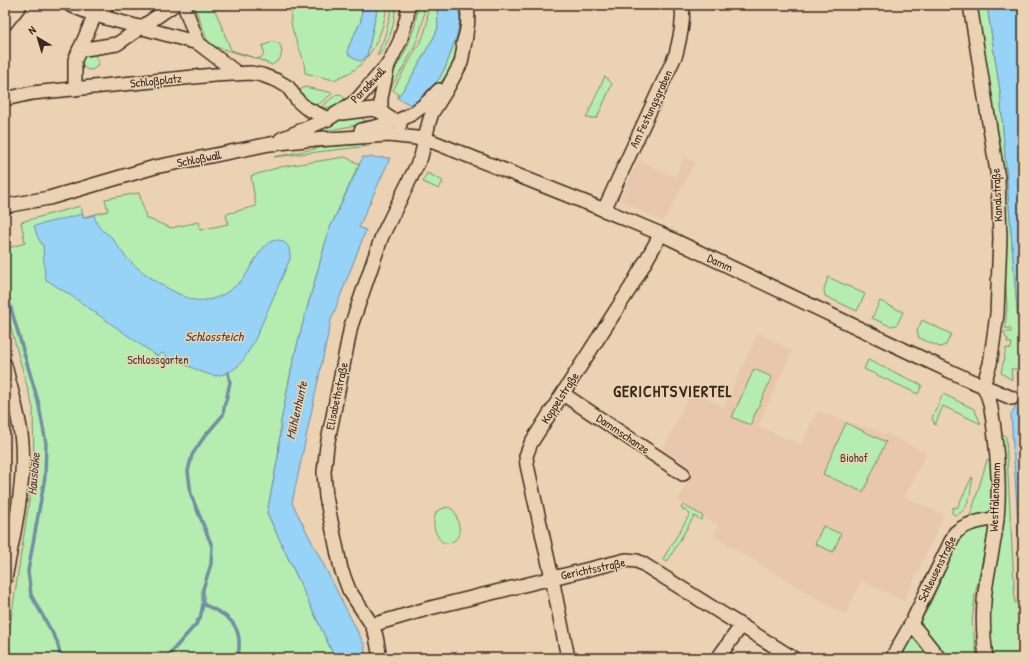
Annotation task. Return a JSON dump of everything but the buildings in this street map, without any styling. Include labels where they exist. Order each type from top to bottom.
[{"type":"street","points":[[5,24],[20,5]]},
{"type":"street","points":[[70,5],[92,14],[198,43],[237,73]]},
{"type":"street","points":[[75,89],[75,60],[92,14],[107,5]]},
{"type":"street","points":[[79,50],[117,44],[174,5]]},
{"type":"street","points":[[184,5],[198,43]]},
{"type":"street","name":"Paradewall","points":[[270,144],[333,116],[356,101],[389,63],[400,41],[407,17],[408,5]]},
{"type":"street","points":[[466,36],[469,19],[468,5]]},
{"type":"street","name":"Am Festungsgraben","points":[[604,210],[676,54],[681,34],[683,15],[682,5]]},
{"type":"street","name":"Kanalstraße","points":[[970,5],[998,178],[1000,238],[997,314],[990,364],[983,386]]},
{"type":"street","name":"Schloßwall","points":[[5,206],[49,198],[155,167],[270,144],[316,140],[395,122],[414,114],[430,100],[445,80],[455,62],[466,36]]},
{"type":"street","name":"Elisabethstraße","points":[[380,658],[376,636],[372,625],[349,590],[342,569],[326,497],[324,472],[330,431],[351,326],[382,236],[421,157],[428,122],[461,63],[466,36]]},
{"type":"street","points":[[381,112],[381,98],[389,63]]},
{"type":"street","name":"Schloßplatz","points":[[5,99],[26,94],[237,73],[251,73],[262,75],[278,81],[288,87],[298,101],[306,108],[333,116]]},
{"type":"street","points":[[333,116],[364,109],[373,109],[381,112],[395,122],[425,138]]},
{"type":"street","points":[[316,140],[388,135],[425,138]]},
{"type":"street","name":"Damm","points":[[425,138],[661,234],[872,335],[1012,398]]},
{"type":"street","name":"Koppelstraße","points":[[568,658],[526,456],[531,444],[631,287],[661,234]]},
{"type":"street","points":[[5,365],[22,441],[22,478],[18,504],[7,552],[5,579]]},
{"type":"street","name":"Westfalendamm","points":[[983,386],[989,400],[995,436],[997,462],[997,518],[984,603],[984,638],[986,658]]},
{"type":"street","name":"Dammschanze","points":[[562,394],[683,474]]},
{"type":"street","name":"Schleusenstraße","points":[[892,658],[910,626],[955,532],[960,527],[970,523],[997,518]]},
{"type":"street","name":"Gerichtsstraße","points":[[372,625],[430,608],[626,560],[637,561],[672,581],[792,658]]},
{"type":"street","points":[[718,658],[740,626]]},
{"type":"street","points":[[910,626],[916,629],[940,658]]},
{"type":"shaded area","points":[[684,157],[695,163],[663,222],[622,201],[621,197],[639,160],[675,177]]},
{"type":"shaded area","points":[[758,333],[792,351],[758,426],[801,445],[817,411],[889,435],[926,453],[905,497],[944,515],[904,601],[861,581],[845,615],[713,536],[719,526],[678,501],[693,470],[663,450],[693,390],[724,407]]},
{"type":"green space","points":[[194,5],[213,5],[231,50],[258,59],[209,45]]},
{"type":"green space","points":[[293,5],[362,5],[361,21],[348,48],[367,56],[378,5],[387,5],[381,32],[367,57],[354,70],[334,80],[305,73],[302,56],[291,22]]},
{"type":"green space","points":[[392,5],[396,5],[391,32],[383,49],[379,55],[377,55],[390,18]]},
{"type":"green space","points":[[418,5],[424,5],[421,29],[412,51],[387,94],[392,75],[406,50],[411,37],[415,25]]},
{"type":"green space","points":[[428,5],[437,5],[438,28],[408,83],[397,98],[398,94],[393,90],[423,37],[427,24]]},
{"type":"green space","points":[[458,5],[461,5],[461,28],[457,50],[449,71],[435,89],[413,106],[439,79],[446,66],[457,35],[460,20]]},
{"type":"green space","points":[[976,5],[987,5],[1000,91],[1023,386],[1019,381],[1018,369],[1011,369],[1012,380],[1001,373],[1006,348],[1011,349],[1012,343],[1007,342],[1008,339],[1006,338],[1004,332],[1011,332],[1010,328],[1005,328],[1007,308],[999,138]]},
{"type":"green space","points":[[277,42],[281,46],[282,52],[280,58],[272,65],[258,59],[263,56],[264,51],[262,46]]},
{"type":"green space","points":[[90,54],[96,56],[98,62],[96,68],[90,70],[84,68],[82,62],[84,56]]},
{"type":"green space","points":[[605,76],[612,84],[597,118],[586,118]]},
{"type":"green space","points":[[305,87],[333,93],[315,107],[300,96],[300,90]]},
{"type":"green space","points":[[337,94],[341,95],[346,100],[335,107],[320,108]]},
{"type":"green space","points":[[358,114],[367,123],[320,132],[318,130],[350,115]]},
{"type":"green space","points":[[366,144],[369,146],[274,157],[324,147]]},
{"type":"green space","name":"Schlossgarten","points":[[345,157],[359,164],[329,230],[301,330],[281,421],[278,457],[267,513],[335,658],[5,658],[34,469],[33,408],[5,306],[5,249],[25,243],[21,222],[80,206],[84,217],[108,211],[105,199],[139,193],[146,218],[171,228],[199,222],[200,230],[228,224],[226,214],[256,206],[251,176],[280,167]]},
{"type":"green space","points":[[427,173],[443,181],[439,189],[423,182]]},
{"type":"green space","points":[[828,277],[865,294],[857,311],[825,296],[824,289]]},
{"type":"green space","points":[[880,301],[903,312],[897,325],[890,326],[872,318]]},
{"type":"green space","points":[[922,320],[951,334],[946,345],[940,347],[919,338],[917,331]]},
{"type":"green space","points":[[868,360],[922,385],[918,394],[864,369]]},
{"type":"green space","points":[[754,369],[772,377],[750,425],[732,417]]},
{"type":"green space","points":[[943,394],[974,409],[981,424],[943,406],[935,425],[932,418]]},
{"type":"green space","name":"Biohof","points":[[846,423],[886,442],[863,492],[823,474]]},
{"type":"green space","points":[[999,434],[1003,434],[1006,437],[1015,603],[1022,603],[1023,658],[993,658],[989,626],[989,599],[1005,494]]},
{"type":"green space","points":[[987,460],[991,462],[991,501],[988,534],[975,595],[972,623],[977,658],[899,658],[928,608],[972,511]]},
{"type":"green space","points":[[972,477],[970,494],[964,510],[955,515],[952,513],[953,507],[957,508]]},
{"type":"green space","points":[[683,505],[703,516],[701,520],[694,516],[667,562],[663,559],[690,514],[681,508]]},
{"type":"green space","points":[[447,507],[455,512],[459,526],[459,534],[452,542],[443,543],[437,536],[434,528],[434,519],[437,511]]},
{"type":"green space","points":[[823,526],[841,534],[833,552],[815,544]]},
{"type":"water","points":[[362,5],[378,5],[367,56],[361,61],[348,54],[348,48],[361,21]]},
{"type":"water","points":[[437,5],[458,5],[460,20],[457,35],[446,66],[439,79],[413,106],[397,98],[408,83],[435,35],[438,28]]},
{"type":"water","points":[[987,5],[1023,5],[1023,385],[1000,91]]},
{"type":"water","name":"Mühlenhunte","points":[[363,157],[390,158],[359,227],[366,230],[331,320],[292,503],[365,646],[364,658],[335,658],[267,513],[278,457],[281,421],[301,330],[329,230]]},
{"type":"water","name":"Schlossteich","points":[[82,214],[83,218],[94,215],[97,224],[101,229],[111,237],[135,266],[169,289],[194,300],[212,299],[221,296],[243,279],[264,247],[269,243],[275,240],[282,241],[287,244],[290,251],[290,259],[254,342],[244,359],[237,367],[228,373],[216,376],[204,373],[173,359],[168,359],[163,353],[158,356],[45,279],[43,246],[38,238],[34,226]]},
{"type":"water","points":[[1023,391],[1023,600],[1011,415]]},
{"type":"waterway","name":"Hausbäke","points":[[5,288],[38,401],[46,443],[45,477],[28,571],[31,595],[57,641],[61,658]]},
{"type":"waterway","points":[[226,401],[230,382],[228,373]]},
{"type":"waterway","points":[[197,621],[200,619],[203,604],[203,589],[211,564],[212,546],[191,495],[188,471],[192,455],[204,437],[223,415],[225,402]]},
{"type":"waterway","points":[[203,604],[224,615],[234,624],[239,638],[239,647]]},
{"type":"waterway","points":[[166,658],[197,623]]},
{"type":"waterway","points":[[238,658],[239,648]]},
{"type":"district","name":"GERICHTSVIERTEL","points":[[673,391]]}]
